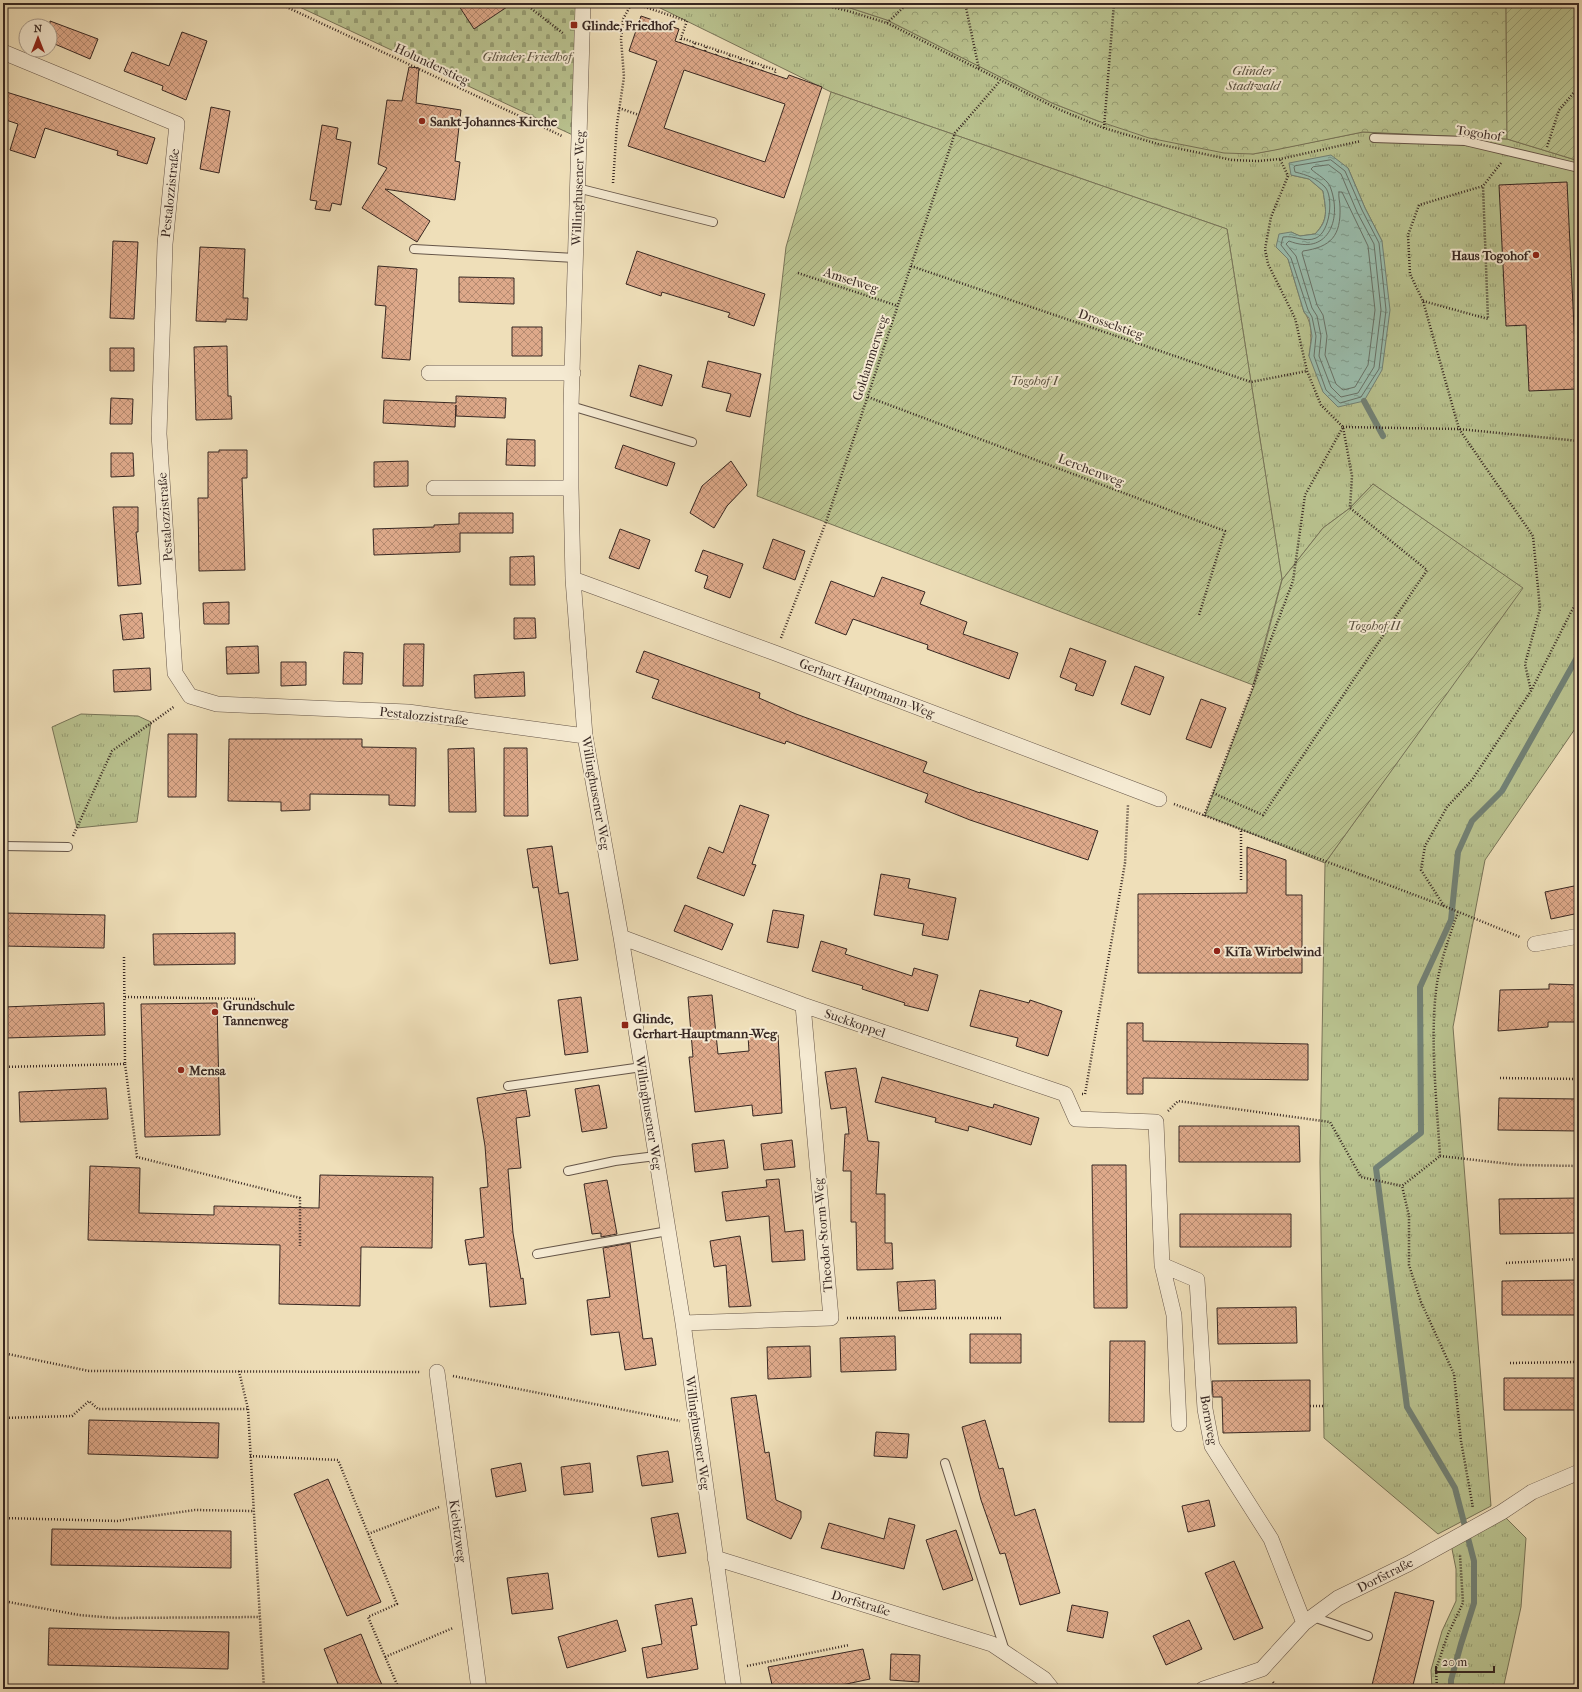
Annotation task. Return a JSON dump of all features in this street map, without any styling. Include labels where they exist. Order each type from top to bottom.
[{"type":"street","name":"Willinghusener Weg","points":[[583,3],[571,406],[571,488],[573,579],[585,736],[621,936],[683,1322],[734,1689]]},
{"type":"street","name":"Pestalozzistraße","points":[[3,52],[177,124],[165,244],[160,434],[175,673],[190,696],[217,704],[408,712],[585,736]]},
{"type":"street","points":[[429,373],[573,373]]},
{"type":"street","points":[[434,488],[571,488]]},
{"type":"street","name":"Gerhart-Hauptmann-Weg","points":[[573,579],[775,653],[1159,799]]},
{"type":"street","name":"Suckkoppel","points":[[621,936],[802,1005],[1065,1094]]},
{"type":"street","points":[[1535,944],[1579,936]]},
{"type":"street","name":"Theodor-Storm-Weg","points":[[802,1005],[831,1318]]},
{"type":"street","points":[[1065,1094],[1076,1119],[1156,1122]]},
{"type":"street","name":"Bornweg","points":[[1156,1122],[1162,1265],[1174,1315],[1179,1424]]},
{"type":"street","name":"Bornweg","points":[[1162,1265],[1197,1280],[1205,1409],[1212,1446],[1271,1539],[1308,1620]]},
{"type":"street","points":[[1174,1315],[1200,1321]]},
{"type":"street","points":[[683,1322],[831,1318]]},
{"type":"street","name":"Kiebitzweg","points":[[437,1372],[479,1689]]},
{"type":"street","name":"Dorfstraße","points":[[1203,1689],[1262,1669],[1308,1620],[1338,1598],[1502,1512],[1532,1492],[1579,1472]]},
{"type":"street","name":"Dorfstraße","points":[[715,1558],[992,1644],[1044,1679],[1052,1689]]},
{"type":"lane","name":"Togohof","points":[[1374,138],[1466,141],[1579,168]]},
{"type":"lane","points":[[577,188],[712,222]]},
{"type":"lane","points":[[414,249],[575,258]]},
{"type":"lane","points":[[571,406],[692,442]]},
{"type":"lane","points":[[3,846],[68,847]]},
{"type":"lane","points":[[508,1086],[642,1067]]},
{"type":"lane","points":[[568,1172],[615,1161],[656,1156]]},
{"type":"lane","points":[[537,1254],[668,1231]]},
{"type":"lane","points":[[945,1463],[1006,1653]]},
{"type":"lane","points":[[1308,1620],[1368,1636]]},
{"type":"path","name":"Holunderstieg","points":[[278,3],[565,137],[579,142]]},
{"type":"path","points":[[524,3],[565,34],[582,44]]},
{"type":"path","points":[[613,197],[617,124],[624,77],[621,39],[623,19],[632,3],[687,21],[680,43]]},
{"type":"path","points":[[815,3],[848,10],[887,23],[1058,109],[1104,128],[1158,144],[1232,160],[1280,159],[1374,138]]},
{"type":"path","points":[[887,23],[908,3]]},
{"type":"path","points":[[965,3],[979,70]]},
{"type":"path","points":[[1104,128],[1114,3]]},
{"type":"path","points":[[681,38],[776,70],[774,75]]},
{"type":"path","points":[[693,48],[695,43]]},
{"type":"path","points":[[705,51],[706,47]]},
{"type":"path","points":[[716,55],[718,51]]},
{"type":"path","points":[[728,59],[730,55]]},
{"type":"path","points":[[740,63],[741,58]]},
{"type":"path","points":[[751,67],[752,62]]},
{"type":"path","points":[[762,71],[764,66]]},
{"type":"path","name":"Goldammerweg","points":[[775,653],[826,522],[955,133],[1000,81]]},
{"type":"path","points":[[1544,159],[1558,110],[1576,90],[1579,90]]},
{"type":"path","points":[[620,108],[639,115]]},
{"type":"path","points":[[1511,151],[1483,186],[1419,205],[1408,235],[1410,274],[1423,301],[1459,429],[1533,536],[1540,609],[1525,664],[1531,691]]},
{"type":"path","points":[[1213,793],[1264,815],[1427,570],[1350,508],[1352,476],[1343,427],[1320,405],[1307,371],[1295,318],[1268,264],[1265,249],[1271,217],[1288,176],[1280,159]]},
{"type":"path","points":[[1423,301],[1488,319],[1483,186]]},
{"type":"path","name":"Drosselstieg","points":[[911,266],[1251,382],[1307,371]]},
{"type":"path","name":"Amselweg","points":[[798,273],[898,306]]},
{"type":"path","name":"Lerchenweg","points":[[868,397],[1225,531],[1199,615]]},
{"type":"path","points":[[1343,427],[1459,429],[1579,440]]},
{"type":"path","points":[[1204,816],[1293,581],[1305,495],[1343,427]]},
{"type":"path","points":[[1444,906],[1421,870],[1425,846],[1446,807],[1472,780],[1531,691],[1579,599]]},
{"type":"path","points":[[68,847],[112,751],[151,722],[190,696]]},
{"type":"path","points":[[1065,1094],[1086,1094],[1124,863],[1130,789]]},
{"type":"path","points":[[1159,799],[1444,906],[1535,944]]},
{"type":"path","points":[[1241,830],[1241,880]]},
{"type":"path","points":[[1440,1156],[1434,1037],[1436,992],[1445,949],[1458,912]]},
{"type":"path","points":[[124,957],[125,1064],[137,1157],[300,1198],[300,1246]]},
{"type":"path","points":[[125,997],[256,999]]},
{"type":"path","points":[[3,1067],[125,1064]]},
{"type":"path","points":[[1500,1078],[1579,1079]]},
{"type":"path","points":[[1156,1122],[1178,1101],[1330,1122],[1361,1177],[1402,1186]]},
{"type":"path","points":[[1402,1186],[1440,1156],[1519,1165],[1579,1166]]},
{"type":"path","points":[[1402,1186],[1409,1216],[1409,1265],[1421,1302],[1454,1374],[1461,1441],[1476,1526]]},
{"type":"path","points":[[1506,1263],[1579,1259]]},
{"type":"path","points":[[831,1318],[1003,1318]]},
{"type":"path","points":[[3,1354],[89,1371],[437,1372],[697,1424]]},
{"type":"path","points":[[1510,1363],[1579,1362]]},
{"type":"path","points":[[239,1371],[248,1409],[264,1689]]},
{"type":"path","points":[[3,1418],[72,1416],[89,1401],[98,1409],[248,1409]]},
{"type":"path","points":[[1310,1406],[1323,1406]]},
{"type":"path","points":[[250,1456],[338,1460],[397,1604],[368,1617],[399,1689]]},
{"type":"path","points":[[368,1534],[454,1501]]},
{"type":"path","points":[[3,1518],[117,1520],[195,1510],[253,1511]]},
{"type":"path","points":[[1437,1689],[1436,1669],[1448,1634],[1463,1603],[1462,1570],[1456,1537]]},
{"type":"path","points":[[3,1601],[79,1615],[115,1618],[260,1617]]},
{"type":"path","points":[[385,1657],[470,1621]]},
{"type":"path","points":[[731,1669],[849,1645]]},
{"type":"green space","name":"Glinder Friedhof","points":[[291,3],[582,3],[577,137]]},
{"type":"green space","points":[[650,3],[838,4],[887,20],[1052,103],[1098,121],[1253,154],[1363,132],[1507,139],[1579,161],[1579,723],[1485,860],[1453,1027],[1491,1506],[1438,1534],[1324,1438],[1320,1162],[1325,863],[1522,588],[1373,484],[1350,508],[1323,528],[1282,580],[1227,229],[831,92]],"holes":[[[1348,168],[1365,208],[1382,241],[1309,356],[1311,328],[1304,312],[1288,259],[1291,232],[1300,236],[1315,234],[1323,224],[1325,204],[1323,191],[1309,179],[1291,175]]]},
{"type":"green space","name":"Glinder Stadtwald","points":[[827,3],[1506,3],[1507,139],[1363,132],[1253,154],[1224,153],[1149,138],[1098,121],[1052,103],[887,20],[838,4]]},
{"type":"green space","points":[[1506,3],[1579,3],[1579,161],[1507,139]]},
{"type":"green space","name":"Togohof I","points":[[831,92],[1227,229],[1282,579],[1253,685],[757,496],[786,247]]},
{"type":"green space","name":"Togohof II","points":[[1373,484],[1523,588],[1325,863],[1205,815],[1254,686],[1282,580],[1323,528],[1350,508]]},
{"type":"green space","points":[[81,714],[138,716],[151,722],[137,822],[77,828],[52,727]]},
{"type":"green space","points":[[1503,1515],[1526,1538],[1521,1607],[1503,1689],[1432,1689],[1431,1670],[1442,1631],[1456,1601],[1456,1569],[1451,1544]]},
{"type":"water","points":[[1331,155],[1348,168],[1365,208],[1382,241],[1390,310],[1382,370],[1364,401],[1338,407],[1323,392],[1309,356],[1312,336],[1309,318],[1304,312],[1288,259],[1276,247],[1279,234],[1291,232],[1300,236],[1315,234],[1323,224],[1325,214],[1323,191],[1309,179],[1291,175],[1289,163]]},
{"type":"building","points":[[457,3],[513,3],[474,29]]},
{"type":"building","points":[[641,16],[679,29],[675,41],[787,79],[789,75],[822,87],[784,198],[628,146],[657,61],[629,51]],"holes":[[[684,70],[785,104],[765,162],[664,128]]]},
{"type":"building","points":[[58,24],[98,39],[90,59],[58,45]]},
{"type":"building","points":[[182,32],[207,41],[186,100],[162,90],[163,86],[124,71],[132,52],[169,66]]},
{"type":"building","points":[[409,67],[419,68],[416,103],[461,110],[455,161],[460,162],[455,200],[385,189],[430,221],[417,242],[362,208],[387,168],[378,164],[387,100],[402,101]]},
{"type":"building","points":[[3,91],[155,138],[147,164],[117,155],[118,151],[45,128],[35,158],[10,150],[18,124],[3,119]]},
{"type":"building","points":[[211,107],[230,111],[219,173],[200,169]]},
{"type":"building","points":[[322,125],[338,128],[336,139],[351,142],[341,205],[332,203],[330,211],[315,209],[317,201],[310,200]]},
{"type":"building","name":"Haus Togohof","points":[[1567,182],[1577,389],[1529,391],[1526,325],[1506,326],[1499,185]]},
{"type":"building","points":[[113,241],[138,242],[134,319],[110,318]]},
{"type":"building","points":[[200,247],[245,249],[243,298],[248,298],[247,320],[226,319],[226,322],[196,321]]},
{"type":"building","points":[[637,251],[765,294],[754,326],[728,317],[730,313],[662,292],[661,296],[626,284]]},
{"type":"building","points":[[378,266],[417,269],[410,360],[382,358],[386,306],[375,305]]},
{"type":"building","points":[[459,277],[514,278],[514,304],[459,302]]},
{"type":"building","points":[[512,327],[542,327],[542,356],[512,356]]},
{"type":"building","points":[[227,346],[228,396],[231,396],[232,419],[196,420],[194,347]]},
{"type":"building","points":[[110,348],[134,348],[134,371],[110,371]]},
{"type":"building","points":[[708,361],[761,374],[750,417],[726,411],[731,394],[702,387]]},
{"type":"building","points":[[639,365],[672,375],[662,406],[630,396]]},
{"type":"building","points":[[456,396],[506,398],[505,418],[456,416],[456,405],[455,427],[383,423],[384,400],[456,403]]},
{"type":"building","points":[[111,398],[133,399],[132,424],[110,424]]},
{"type":"building","points":[[507,439],[535,440],[535,466],[506,465]]},
{"type":"building","points":[[623,445],[675,463],[667,486],[615,468]]},
{"type":"building","points":[[219,450],[247,450],[247,478],[242,478],[245,570],[199,571],[198,498],[208,498],[208,452],[219,452]]},
{"type":"building","points":[[111,453],[133,453],[134,476],[111,477]]},
{"type":"building","points":[[408,461],[408,486],[374,487],[374,462]]},
{"type":"building","points":[[731,461],[747,485],[727,506],[714,528],[690,513],[702,486]]},
{"type":"building","points":[[113,507],[138,507],[138,532],[136,532],[141,584],[118,586]]},
{"type":"building","points":[[459,513],[513,513],[513,533],[460,533],[460,552],[374,555],[373,529],[434,527],[434,525],[459,524]]},
{"type":"building","points":[[620,529],[650,540],[639,569],[609,558]]},
{"type":"building","points":[[773,539],[805,551],[795,580],[763,568]]},
{"type":"building","points":[[703,550],[743,564],[730,598],[704,588],[708,576],[695,571]]},
{"type":"building","points":[[534,556],[535,585],[510,585],[510,557]]},
{"type":"building","points":[[882,577],[925,592],[920,604],[967,622],[963,634],[1018,653],[1009,679],[927,649],[928,645],[853,619],[846,635],[815,623],[831,581],[874,597]]},
{"type":"building","points":[[229,602],[229,624],[204,624],[203,603]]},
{"type":"building","points":[[142,613],[144,638],[123,640],[120,615]]},
{"type":"building","points":[[514,618],[535,618],[536,638],[514,639]]},
{"type":"building","points":[[404,644],[424,644],[423,686],[403,686]]},
{"type":"building","points":[[258,646],[259,673],[227,674],[226,647]]},
{"type":"building","points":[[1070,648],[1106,661],[1093,696],[1075,690],[1077,684],[1060,677]]},
{"type":"building","points":[[644,651],[760,693],[759,698],[796,714],[927,762],[923,772],[980,793],[1098,831],[1088,860],[970,820],[925,802],[928,794],[786,741],[785,744],[652,698],[659,680],[636,672]]},
{"type":"building","points":[[344,652],[363,653],[362,684],[343,684]]},
{"type":"building","points":[[281,662],[306,662],[306,685],[281,686]]},
{"type":"building","points":[[1135,666],[1164,677],[1150,715],[1121,704]]},
{"type":"building","points":[[150,668],[151,690],[114,692],[113,670]]},
{"type":"building","points":[[524,672],[525,696],[475,698],[474,675]]},
{"type":"building","points":[[1201,699],[1226,708],[1211,748],[1186,739]]},
{"type":"building","points":[[168,734],[197,734],[196,797],[168,797]]},
{"type":"building","points":[[229,739],[362,739],[362,747],[416,748],[415,806],[389,805],[389,795],[310,794],[310,810],[281,811],[281,802],[228,801]]},
{"type":"building","points":[[474,748],[476,812],[449,812],[448,749]]},
{"type":"building","points":[[504,748],[527,748],[528,816],[504,816]]},
{"type":"building","points":[[740,805],[769,815],[752,864],[756,865],[744,896],[697,878],[709,847],[723,853]]},
{"type":"building","points":[[552,846],[559,894],[568,892],[578,960],[550,964],[538,887],[533,888],[527,849]]},
{"type":"building","points":[[1247,847],[1286,860],[1286,895],[1302,895],[1302,973],[1138,973],[1138,894],[1247,893]]},
{"type":"building","points":[[881,874],[910,879],[908,888],[956,898],[948,940],[922,935],[924,924],[874,915]]},
{"type":"building","points":[[1579,885],[1579,913],[1551,919],[1545,892]]},
{"type":"building","points":[[685,905],[733,924],[722,950],[674,931]]},
{"type":"building","points":[[773,910],[804,915],[798,948],[767,942]]},
{"type":"building","points":[[3,913],[105,915],[104,948],[3,946]]},
{"type":"building","points":[[235,933],[235,964],[154,965],[153,934]]},
{"type":"building","points":[[821,941],[847,949],[845,954],[912,976],[914,968],[938,975],[928,1011],[904,1005],[905,1003],[862,989],[863,986],[812,971]]},
{"type":"building","points":[[1549,984],[1579,985],[1579,1022],[1548,1022],[1548,1027],[1498,1031],[1500,990],[1549,989]]},
{"type":"building","points":[[980,990],[1029,1003],[1030,1000],[1062,1011],[1048,1056],[1016,1046],[1018,1038],[970,1026]]},
{"type":"building","points":[[712,995],[718,1054],[749,1051],[748,1036],[778,1034],[782,1113],[753,1116],[752,1105],[695,1112],[689,1057],[693,1057],[688,997]]},
{"type":"building","points":[[581,997],[588,1052],[565,1055],[558,1000]]},
{"type":"building","points":[[104,1003],[105,1035],[6,1038],[4,1007]]},
{"type":"building","name":"Mensa","points":[[217,1003],[220,1135],[145,1137],[141,1004]]},
{"type":"building","points":[[1127,1023],[1143,1023],[1143,1041],[1308,1044],[1308,1080],[1143,1078],[1143,1094],[1127,1094]]},
{"type":"building","points":[[856,1068],[868,1141],[879,1142],[876,1194],[885,1194],[885,1243],[892,1243],[893,1269],[857,1270],[856,1222],[851,1222],[851,1171],[843,1171],[845,1134],[849,1134],[846,1107],[831,1109],[825,1072]]},
{"type":"building","points":[[882,1077],[993,1108],[994,1104],[1039,1118],[1031,1145],[969,1126],[968,1131],[935,1122],[936,1118],[875,1102]]},
{"type":"building","points":[[599,1085],[607,1128],[582,1132],[575,1089]]},
{"type":"building","points":[[106,1088],[108,1119],[20,1122],[19,1092]]},
{"type":"building","points":[[526,1090],[530,1116],[516,1118],[521,1168],[508,1169],[513,1233],[521,1279],[523,1278],[526,1304],[490,1307],[486,1263],[469,1265],[465,1240],[484,1237],[480,1188],[488,1187],[485,1146],[477,1098]]},
{"type":"building","points":[[1499,1098],[1579,1099],[1579,1131],[1498,1130]]},
{"type":"building","points":[[1179,1126],[1299,1126],[1300,1162],[1179,1162]]},
{"type":"building","points":[[724,1140],[728,1168],[695,1172],[692,1144]]},
{"type":"building","points":[[792,1140],[795,1167],[764,1170],[761,1144]]},
{"type":"building","points":[[1092,1165],[1126,1165],[1127,1308],[1094,1308]]},
{"type":"building","points":[[90,1166],[140,1168],[139,1213],[214,1215],[214,1206],[319,1208],[320,1175],[433,1177],[432,1248],[361,1247],[360,1306],[279,1304],[280,1245],[88,1240]]},
{"type":"building","points":[[779,1179],[785,1232],[803,1230],[805,1260],[772,1262],[769,1216],[726,1221],[722,1192],[767,1187],[766,1180]]},
{"type":"building","points":[[607,1180],[617,1234],[601,1237],[601,1233],[592,1234],[584,1184]]},
{"type":"building","points":[[1579,1198],[1579,1233],[1500,1234],[1499,1199]]},
{"type":"building","points":[[1180,1214],[1291,1214],[1291,1247],[1180,1247]]},
{"type":"building","points":[[740,1236],[751,1306],[729,1307],[726,1265],[714,1267],[710,1241]]},
{"type":"building","points":[[630,1243],[643,1339],[652,1338],[656,1365],[625,1370],[619,1332],[591,1335],[587,1300],[610,1297],[603,1248]]},
{"type":"building","points":[[935,1280],[936,1309],[899,1311],[897,1282]]},
{"type":"building","points":[[1579,1280],[1579,1315],[1502,1315],[1502,1281]]},
{"type":"building","points":[[1296,1307],[1297,1343],[1218,1344],[1217,1308]]},
{"type":"building","points":[[970,1334],[1021,1334],[1021,1363],[970,1363]]},
{"type":"building","points":[[895,1336],[896,1370],[841,1372],[840,1338]]},
{"type":"building","points":[[1110,1341],[1145,1341],[1144,1422],[1109,1422]]},
{"type":"building","points":[[810,1346],[811,1377],[768,1379],[767,1347]]},
{"type":"building","points":[[1504,1378],[1579,1378],[1579,1410],[1504,1410]]},
{"type":"building","points":[[1310,1380],[1310,1431],[1223,1433],[1222,1397],[1213,1397],[1212,1381]]},
{"type":"building","points":[[756,1395],[765,1453],[769,1452],[776,1500],[801,1511],[801,1518],[791,1539],[747,1519],[731,1398]]},
{"type":"building","points":[[89,1420],[219,1423],[218,1458],[88,1454]]},
{"type":"building","points":[[985,1420],[999,1469],[1003,1468],[1015,1516],[1035,1509],[1060,1593],[1020,1605],[1005,1553],[1000,1554],[981,1500],[962,1427]]},
{"type":"building","points":[[876,1432],[909,1434],[907,1458],[874,1456]]},
{"type":"building","points":[[668,1451],[673,1482],[642,1486],[637,1456]]},
{"type":"building","points":[[521,1463],[526,1491],[496,1497],[491,1469]]},
{"type":"building","points":[[590,1463],[593,1492],[564,1495],[561,1467]]},
{"type":"building","points":[[328,1479],[381,1602],[347,1616],[294,1494]]},
{"type":"building","points":[[1209,1500],[1215,1526],[1188,1532],[1182,1506]]},
{"type":"building","points":[[678,1513],[686,1553],[658,1557],[651,1518]]},
{"type":"building","points":[[889,1518],[915,1525],[904,1569],[821,1548],[829,1523],[884,1539]]},
{"type":"building","points":[[52,1529],[231,1531],[231,1568],[51,1565]]},
{"type":"building","points":[[956,1530],[973,1580],[943,1590],[926,1540]]},
{"type":"building","points":[[1234,1561],[1263,1628],[1234,1640],[1205,1573]]},
{"type":"building","points":[[548,1573],[553,1609],[512,1614],[507,1578]]},
{"type":"building","points":[[1395,1592],[1434,1601],[1412,1689],[1371,1689]]},
{"type":"building","points":[[692,1598],[697,1625],[691,1626],[698,1669],[647,1678],[642,1648],[662,1644],[655,1605]]},
{"type":"building","points":[[1072,1605],[1108,1612],[1103,1638],[1067,1631]]},
{"type":"building","points":[[617,1620],[626,1651],[567,1668],[558,1637]]},
{"type":"building","points":[[1189,1620],[1202,1649],[1166,1665],[1153,1636]]},
{"type":"building","points":[[49,1628],[229,1632],[228,1669],[48,1665]]},
{"type":"building","points":[[361,1634],[384,1689],[340,1689],[324,1649]]},
{"type":"building","points":[[863,1649],[870,1679],[823,1689],[773,1689],[768,1667]]},
{"type":"building","points":[[891,1654],[920,1655],[919,1682],[890,1680]]},
{"type":"waterway","points":[[1364,401],[1383,436]]},
{"type":"waterway","points":[[1451,1689],[1451,1680],[1474,1603],[1474,1561],[1455,1488],[1407,1407],[1376,1168],[1421,1133],[1420,987],[1451,920],[1458,852],[1472,821],[1502,791],[1579,654]]},
{"type":"place","name":"Glinde, Friedhof","points":[[574,25]]},
{"type":"place","name":"Sankt-Johannes-Kirche","points":[[422,121]]},
{"type":"place","name":"Haus Togohof","points":[[1536,255]]},
{"type":"place","name":"KiTa Wirbelwind","points":[[1217,951]]},
{"type":"place","name":"Grundschule Tannenweg","points":[[215,1012]]},
{"type":"place","name":"Glinde, Gerhart-Hauptmann-Weg","points":[[625,1025]]},
{"type":"place","name":"Mensa","points":[[181,1070]]}]
